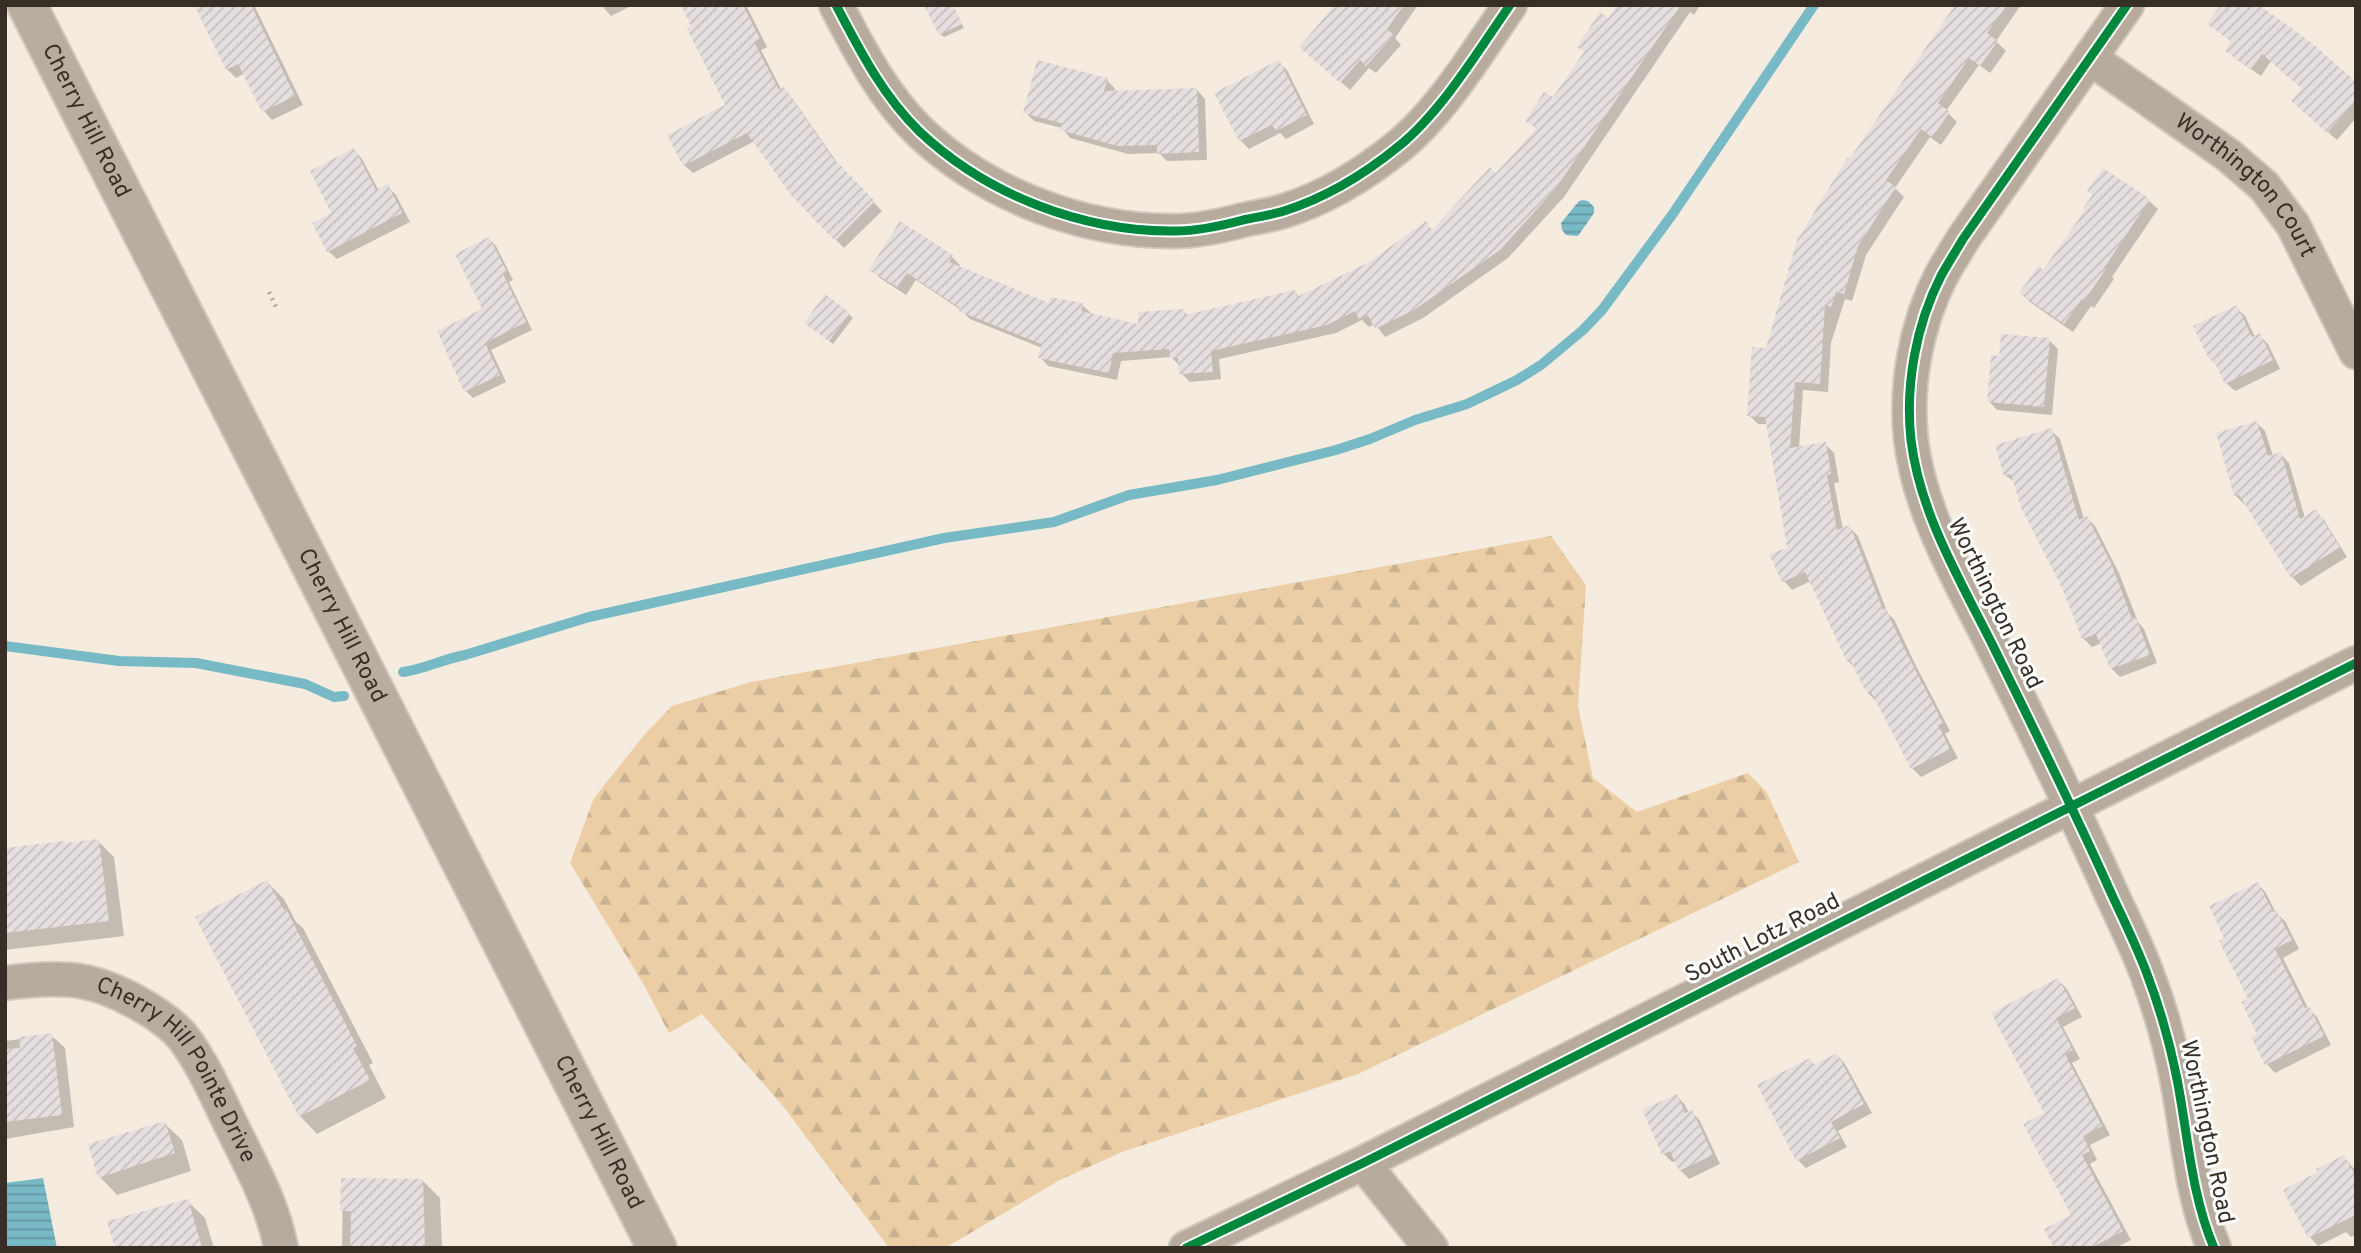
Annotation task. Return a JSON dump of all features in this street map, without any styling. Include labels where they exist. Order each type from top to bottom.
[{"type":"main road","name":"Cherry Hill Road","points":[[27,5],[657,1248]]},
{"type":"street","points":[[836,5],[866,63],[892,102],[947,155],[992,185],[1027,201],[1083,220],[1127,228],[1175,231],[1208,229],[1284,211],[1341,185],[1372,167],[1422,124],[1463,73],[1510,5]]},
{"type":"street","name":"Worthington Road","points":[[2127,5],[1963,239],[1941,276],[1926,312],[1912,374],[1911,439],[1932,522],[2071,805],[2146,972],[2177,1077],[2194,1186],[2214,1248]]},
{"type":"street","name":"Worthington Court","points":[[2091,58],[2228,155],[2264,186],[2293,225],[2356,352]]},
{"type":"street","name":"South Lotz Road","points":[[1186,1248],[1363,1163],[2356,663]]},
{"type":"street","name":"Cherry Hill Pointe Drive","points":[[5,983],[64,979],[97,983],[126,995],[161,1017],[183,1037],[201,1064],[272,1209],[281,1248]]},
{"type":"street","points":[[1363,1163],[1431,1248]]},
{"type":"path","points":[[269,292],[278,311]]},
{"type":"green space","points":[[1551,536],[1586,585],[1578,706],[1593,778],[1637,812],[1748,773],[1766,791],[1799,862],[1358,1074],[1122,1152],[1058,1181],[945,1248],[889,1248],[783,1106],[702,1014],[669,1033],[644,985],[570,863],[594,798],[645,734],[672,706],[751,682]]},
{"type":"water","points":[[1583,200],[1594,207],[1594,213],[1578,236],[1566,235],[1561,223],[1579,201]]},
{"type":"water","points":[[43,1178],[57,1248],[5,1248],[5,1183]]},
{"type":"building","points":[[194,5],[251,5],[295,96],[262,112],[238,64],[226,70]]},
{"type":"building","points":[[681,5],[743,5],[760,39],[754,42],[779,90],[784,87],[833,158],[875,201],[835,241],[791,195],[747,133],[683,166],[667,135],[725,105],[687,29],[691,26]]},
{"type":"building","points":[[924,5],[953,5],[962,24],[939,35]]},
{"type":"building","points":[[1335,5],[1404,5],[1387,29],[1394,35],[1366,66],[1360,60],[1340,83],[1299,47]]},
{"type":"building","points":[[1617,5],[1681,5],[1556,188],[1500,250],[1414,310],[1375,329],[1368,315],[1359,319],[1355,311],[1327,325],[1211,351],[1213,372],[1179,374],[1178,358],[1170,358],[1169,349],[1113,353],[1109,373],[1038,358],[1041,344],[959,311],[960,308],[907,273],[897,287],[869,270],[900,221],[953,255],[949,262],[1049,303],[1050,297],[1083,303],[1081,311],[1138,324],[1138,312],[1184,309],[1184,315],[1295,290],[1297,297],[1369,262],[1426,221],[1432,230],[1490,167],[1496,173],[1537,128],[1525,121],[1544,92],[1553,97],[1584,52],[1577,47],[1600,12],[1608,18]]},
{"type":"building","points":[[1955,5],[2007,5],[1987,33],[1998,41],[1980,66],[1969,58],[1938,103],[1950,112],[1932,137],[1921,129],[1886,180],[1896,187],[1858,246],[1844,294],[1836,292],[1831,307],[1825,305],[1820,384],[1795,382],[1790,448],[1826,442],[1831,474],[1827,475],[1837,530],[1850,525],[1883,610],[1885,608],[1943,723],[1938,725],[1950,749],[1911,769],[1871,692],[1867,694],[1850,660],[1847,662],[1805,572],[1782,582],[1769,554],[1787,548],[1765,417],[1747,416],[1752,347],[1766,348],[1797,240],[1848,157],[1850,158]]},
{"type":"building","points":[[2220,5],[2259,5],[2312,43],[2356,82],[2356,100],[2327,133],[2291,101],[2302,89],[2262,54],[2251,69],[2225,51],[2231,41],[2207,24]]},
{"type":"building","points":[[1037,60],[1108,78],[1104,91],[1197,88],[1199,152],[1157,154],[1157,145],[1118,146],[1060,130],[1061,123],[1023,113]]},
{"type":"building","points":[[1279,60],[1307,115],[1276,131],[1272,125],[1239,141],[1214,93]]},
{"type":"building","points":[[354,148],[376,190],[388,184],[402,213],[327,252],[312,223],[331,213],[310,171]]},
{"type":"building","points":[[2103,168],[2150,199],[2084,301],[2082,299],[2064,324],[2019,293],[2038,266],[2043,270],[2085,210],[2083,208],[2092,195],[2087,191]]},
{"type":"building","points":[[489,237],[507,272],[503,274],[526,322],[485,343],[500,375],[464,392],[437,331],[482,309],[455,254]]},
{"type":"building","points":[[825,294],[850,313],[829,341],[804,323]]},
{"type":"building","points":[[2237,305],[2252,337],[2260,333],[2273,360],[2225,384],[2193,326]]},
{"type":"building","points":[[2001,334],[2050,338],[2044,407],[1987,402],[1991,355],[1999,356]]},
{"type":"building","points":[[2257,421],[2268,456],[2281,452],[2300,519],[2316,509],[2340,547],[2291,578],[2239,495],[2234,496],[2216,433]]},
{"type":"building","points":[[2052,428],[2079,520],[2087,516],[2111,563],[2132,619],[2136,618],[2150,655],[2110,669],[2096,634],[2082,639],[2062,588],[2021,508],[2011,474],[2004,476],[1995,445]]},
{"type":"building","points":[[99,839],[109,921],[5,933],[5,848]]},
{"type":"building","points":[[267,880],[284,910],[286,909],[357,1046],[353,1048],[370,1080],[299,1117],[195,917]]},
{"type":"building","points":[[2258,882],[2273,912],[2276,910],[2292,940],[2275,949],[2305,1008],[2309,1006],[2324,1036],[2265,1065],[2251,1037],[2257,1034],[2241,1002],[2248,999],[2219,941],[2224,938],[2209,906]]},
{"type":"building","points":[[2058,978],[2075,1008],[2056,1018],[2073,1050],[2065,1054],[2102,1126],[2083,1136],[2090,1151],[2082,1155],[2123,1231],[2091,1248],[2054,1248],[2044,1229],[2071,1215],[2023,1124],[2044,1113],[1991,1013]]},
{"type":"building","points":[[52,1033],[62,1115],[5,1122],[5,1049],[20,1048],[19,1037]]},
{"type":"building","points":[[1837,1053],[1864,1104],[1831,1122],[1840,1138],[1796,1161],[1757,1085],[1810,1058],[1813,1065]]},
{"type":"building","points":[[1677,1094],[1685,1113],[1692,1110],[1713,1155],[1679,1171],[1670,1151],[1662,1155],[1642,1110]]},
{"type":"building","points":[[165,1121],[175,1153],[98,1178],[88,1144]]},
{"type":"building","points":[[2344,1155],[2356,1177],[2356,1215],[2308,1238],[2283,1190]]},
{"type":"building","points":[[341,1178],[423,1179],[425,1248],[350,1248],[351,1211],[340,1211]]},
{"type":"building","points":[[188,1199],[202,1248],[115,1248],[107,1221]]},
{"type":"waterway","points":[[403,672],[589,617],[944,538],[1054,522],[1129,495],[1217,480],[1336,450],[1415,420],[1467,404],[1541,365],[1583,330],[1602,310],[1672,215],[1814,5]]},
{"type":"waterway","points":[[5,646],[119,661],[196,663],[305,684],[334,697],[344,696]]},
{"type":"cycle path","points":[[836,5],[883,88],[907,118],[946,154],[975,174],[1038,206],[1072,217],[1140,230],[1175,231],[1210,228],[1284,211],[1330,192],[1373,166],[1415,132],[1430,116],[1459,80],[1510,5]]},
{"type":"cycle path","points":[[2127,5],[1963,239],[1941,276],[1925,315],[1914,356],[1910,398],[1911,440],[1923,495],[1944,548],[2069,802],[2152,987],[2174,1066],[2200,1207],[2214,1248]]},
{"type":"cycle path","points":[[1186,1248],[1363,1163],[2356,663]]}]
